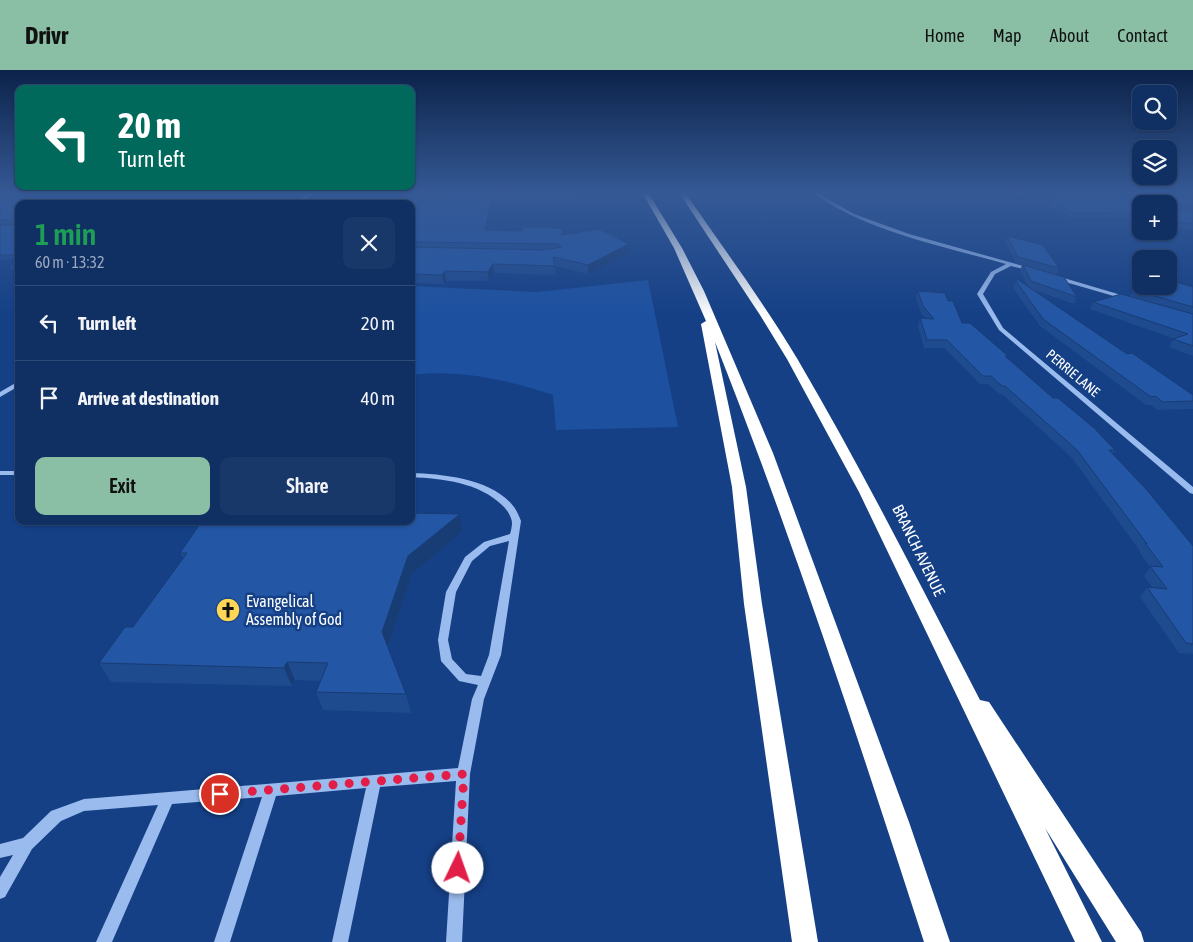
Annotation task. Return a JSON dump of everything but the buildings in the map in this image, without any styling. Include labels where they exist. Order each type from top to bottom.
[{"type":"highway","points":[[670,235],[699,291],[742,390],[792,520],[937,942]]},
{"type":"highway","name":"BRANCH AVENUE","points":[[710,235],[765,315],[813,394],[866,492],[1089,942]]},
{"type":"highway","points":[[699,291],[740,487],[753,604],[805,942]]},
{"type":"highway","points":[[940,641],[1131,942]]},
{"type":"street","points":[[905,235],[1037,272]]},
{"type":"street","name":"PERRIE LANE","points":[[1010,264],[993,273],[980,294],[1001,329],[1193,491]]},
{"type":"street","points":[[1046,274],[1129,299]]},
{"type":"street","points":[[0,395],[15,386]]},
{"type":"street","points":[[0,473],[15,473]]},
{"type":"street","points":[[415,475],[434,475],[468,482],[498,498],[514,511],[517,522],[495,654],[478,699],[464,774],[454,942]]},
{"type":"street","points":[[485,681],[463,678],[447,661],[443,640],[451,592],[468,559],[487,544],[515,536]]},
{"type":"street","points":[[0,892],[26,844],[56,816],[84,805],[464,774]]},
{"type":"street","points":[[340,942],[374,782]]},
{"type":"street","points":[[222,942],[271,790]]},
{"type":"street","points":[[104,942],[168,798]]},
{"type":"street","points":[[0,851],[26,844]]},
{"type":"shaded area","points":[[648,280],[678,427],[556,430],[553,395],[501,380],[483,377],[447,373],[415,375],[415,286],[537,292]]},
{"type":"place","name":"Evangelical Assembly of God","points":[[228,610]]},
{"type":"route","points":[[220,794],[464,774],[458,868]]}]
